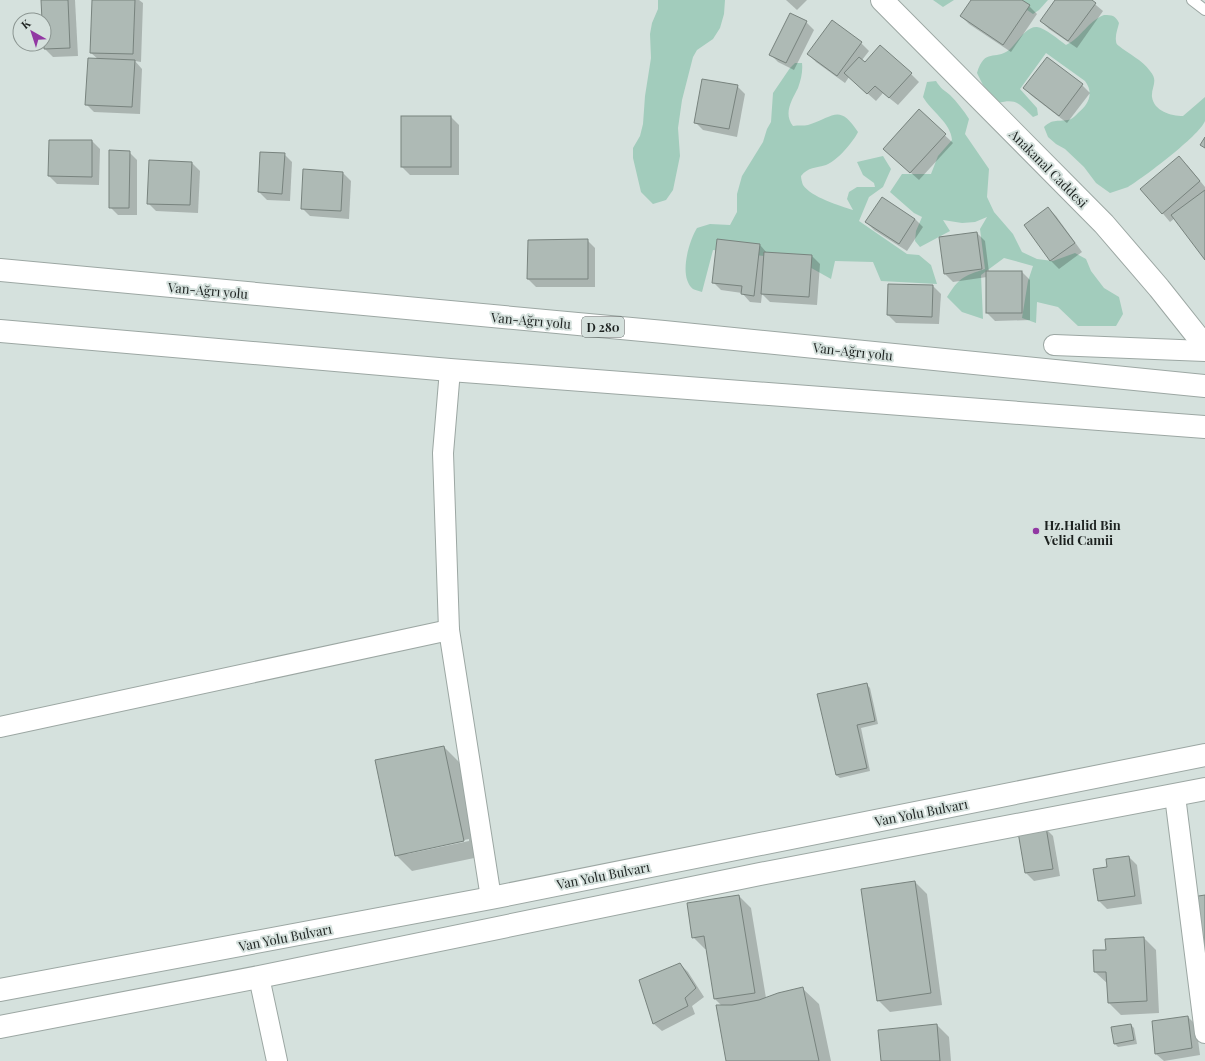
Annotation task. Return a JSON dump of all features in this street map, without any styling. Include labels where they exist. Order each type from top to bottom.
[{"type":"main road","name":"Anakanal Caddesi","points":[[882,0],[1104,224],[1159,288],[1205,346]]},
{"type":"main road","name":"Van-Ağrı yolu","points":[[0,270],[657,332],[1205,386]]},
{"type":"main road","points":[[0,331],[450,370],[1205,426]]},
{"type":"main road","name":"Van Yolu Bulvarı","points":[[0,990],[491,898],[1205,755]]},
{"type":"main road","points":[[0,1027],[259,977],[760,874],[1205,790]]},
{"type":"street","points":[[1054,345],[1205,350]]},
{"type":"street","points":[[450,370],[443,453],[448,630],[491,898]]},
{"type":"street","points":[[0,727],[448,630]]},
{"type":"street","points":[[1175,796],[1205,1033]]},
{"type":"street","points":[[259,977],[277,1061]]},
{"type":"lane","points":[[1192,0],[1205,10]]},
{"type":"green space","points":[[658,0],[725,0],[724,14],[720,28],[713,39],[697,50],[693,57],[682,100],[678,128],[680,156],[673,190],[666,200],[653,204],[641,192],[633,158],[633,148],[640,136],[643,124],[645,96],[651,58],[650,34],[652,23],[658,9]]},
{"type":"green space","points":[[933,0],[954,0],[943,7]]},
{"type":"green space","points":[[1012,0],[1048,0],[1033,14]]},
{"type":"green space","points":[[1104,15],[1113,16],[1119,23],[1116,36],[1117,45],[1147,67],[1153,75],[1154,81],[1152,97],[1156,106],[1168,114],[1183,116],[1205,97],[1205,121],[1201,128],[1170,156],[1128,187],[1110,193],[1096,183],[1084,167],[1065,149],[1048,137],[1044,127],[1054,121],[1071,119],[1082,110],[1090,94],[1088,85],[1085,81],[1046,53],[1020,89],[1037,108],[1038,115],[1033,117],[1017,103],[1010,101],[998,103],[983,85],[977,73],[983,60],[987,57],[999,55],[1009,50],[1025,32],[1033,27],[1040,28],[1052,34],[1066,45],[1076,38],[1093,21]]},
{"type":"green space","points":[[795,63],[802,63],[802,76],[791,102],[789,111],[790,121],[793,126],[808,125],[830,116],[841,115],[851,123],[858,132],[849,146],[835,160],[826,165],[806,171],[801,176],[803,185],[819,197],[853,210],[847,199],[849,192],[857,187],[875,187],[874,183],[863,175],[857,162],[883,156],[891,169],[883,187],[869,197],[859,221],[907,254],[919,255],[931,265],[937,284],[881,281],[873,262],[835,261],[831,279],[797,260],[713,250],[702,292],[693,289],[689,283],[686,276],[686,259],[694,234],[697,228],[710,224],[730,225],[737,212],[737,194],[742,176],[763,142],[771,122],[773,93]]},
{"type":"green space","points":[[936,81],[941,88],[950,95],[969,119],[965,134],[989,169],[987,197],[994,212],[1013,234],[1022,252],[1037,259],[1053,261],[1075,253],[1086,259],[1091,271],[1104,288],[1119,297],[1123,314],[1116,326],[1078,326],[1058,307],[1037,302],[1036,323],[1022,318],[1028,281],[1033,266],[1004,258],[981,275],[983,319],[962,312],[947,297],[962,278],[985,269],[980,229],[987,217],[975,222],[962,223],[943,220],[950,231],[920,247],[915,241],[916,231],[922,217],[914,213],[890,192],[902,174],[931,174],[938,156],[952,140],[948,128],[923,97],[927,82]]},
{"type":"building","points":[[41,0],[68,0],[70,48],[52,49],[52,12],[42,12]]},
{"type":"building","points":[[92,0],[135,0],[133,54],[90,53]]},
{"type":"building","points":[[971,0],[1022,0],[1030,5],[1003,45],[960,16]]},
{"type":"building","points":[[1055,0],[1092,0],[1096,3],[1068,41],[1040,21]]},
{"type":"building","points":[[790,13],[807,21],[786,63],[769,55]]},
{"type":"building","points":[[832,20],[862,42],[837,76],[807,54]]},
{"type":"building","points":[[880,45],[912,73],[889,98],[875,86],[867,94],[844,73],[859,57],[865,62]]},
{"type":"building","points":[[1047,57],[1083,84],[1059,116],[1023,88]]},
{"type":"building","points":[[88,58],[135,60],[132,107],[85,105]]},
{"type":"building","points":[[702,79],[738,85],[729,129],[694,123]]},
{"type":"building","points":[[919,109],[946,134],[910,173],[883,149]]},
{"type":"building","points":[[401,116],[451,116],[451,167],[401,167]]},
{"type":"building","points":[[1205,137],[1205,148],[1200,145]]},
{"type":"building","points":[[49,140],[92,140],[92,177],[48,176]]},
{"type":"building","points":[[109,150],[130,151],[129,208],[109,208]]},
{"type":"building","points":[[260,152],[285,153],[282,194],[258,192]]},
{"type":"building","points":[[1179,156],[1200,181],[1162,214],[1140,189]]},
{"type":"building","points":[[149,160],[192,162],[190,205],[147,204]]},
{"type":"building","points":[[303,169],[343,172],[341,211],[301,209]]},
{"type":"building","points":[[1205,190],[1205,260],[1171,215]]},
{"type":"building","points":[[882,197],[915,219],[899,244],[865,222]]},
{"type":"building","points":[[1048,207],[1075,243],[1050,261],[1024,225]]},
{"type":"building","points":[[977,232],[982,269],[944,274],[939,237]]},
{"type":"building","points":[[588,239],[588,279],[527,279],[528,240]]},
{"type":"building","points":[[717,239],[760,244],[754,296],[741,294],[742,286],[712,283]]},
{"type":"building","points":[[764,252],[812,255],[809,297],[761,294]]},
{"type":"building","points":[[986,271],[1022,271],[1022,313],[986,313]]},
{"type":"building","points":[[888,284],[933,285],[932,317],[887,315]]},
{"type":"building","points":[[867,683],[875,721],[857,725],[867,768],[836,775],[817,694]]},
{"type":"building","points":[[444,746],[464,841],[395,856],[375,760]]},
{"type":"building","points":[[1046,827],[1053,869],[1025,873],[1018,832]]},
{"type":"building","points":[[1129,856],[1135,896],[1098,901],[1093,869],[1107,867],[1106,859]]},
{"type":"building","points":[[915,881],[931,993],[877,1001],[861,889]]},
{"type":"building","points":[[739,895],[755,993],[714,999],[704,936],[692,938],[687,903]]},
{"type":"building","points":[[1205,895],[1205,959],[1192,897]]},
{"type":"building","points":[[1144,937],[1147,1001],[1108,1003],[1106,972],[1094,972],[1093,950],[1106,950],[1105,939]]},
{"type":"building","points":[[680,963],[696,988],[685,998],[688,1006],[653,1024],[639,980]]},
{"type":"building","points":[[803,987],[819,1061],[726,1061],[716,1005],[732,1005],[759,1000],[778,993]]},
{"type":"building","points":[[1188,1016],[1192,1048],[1155,1054],[1152,1021]]},
{"type":"building","points":[[937,1024],[940,1061],[881,1061],[878,1030]]},
{"type":"building","points":[[1131,1024],[1134,1040],[1114,1044],[1111,1027]]},
{"type":"place","name":"Hz.Halid Bin Velid Camii","points":[[1036,531]]}]
